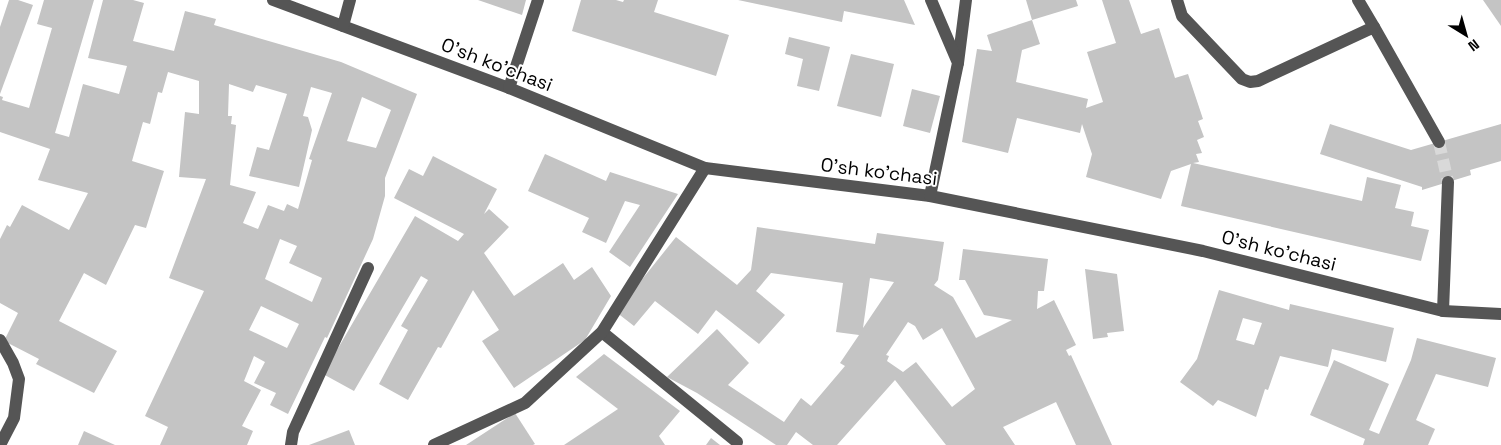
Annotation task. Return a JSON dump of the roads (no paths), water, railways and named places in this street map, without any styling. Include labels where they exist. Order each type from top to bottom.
[{"type":"street","name":"O'sh ko'chasi","points":[[273,0],[509,88],[705,168],[930,196],[1203,251],[1443,311],[1501,314]]},
{"type":"street","points":[[343,26],[350,0]]},
{"type":"street","points":[[509,88],[538,0]]},
{"type":"street","points":[[931,0],[958,63]]},
{"type":"street","points":[[930,196],[958,63],[966,0]]},
{"type":"street","points":[[1177,0],[1182,16],[1242,79],[1250,82],[1258,81],[1374,27]]},
{"type":"street","points":[[1358,0],[1439,142]]},
{"type":"street","points":[[434,445],[525,403],[602,332],[705,168]]},
{"type":"street","points":[[1443,311],[1448,182]]},
{"type":"street","points":[[292,445],[293,432],[368,268]]},
{"type":"street","points":[[602,332],[737,442]]},
{"type":"street","points":[[0,340],[14,363],[19,379],[14,418],[0,445]]},
{"type":"tunnel","points":[[1439,142],[1448,182]]}]
